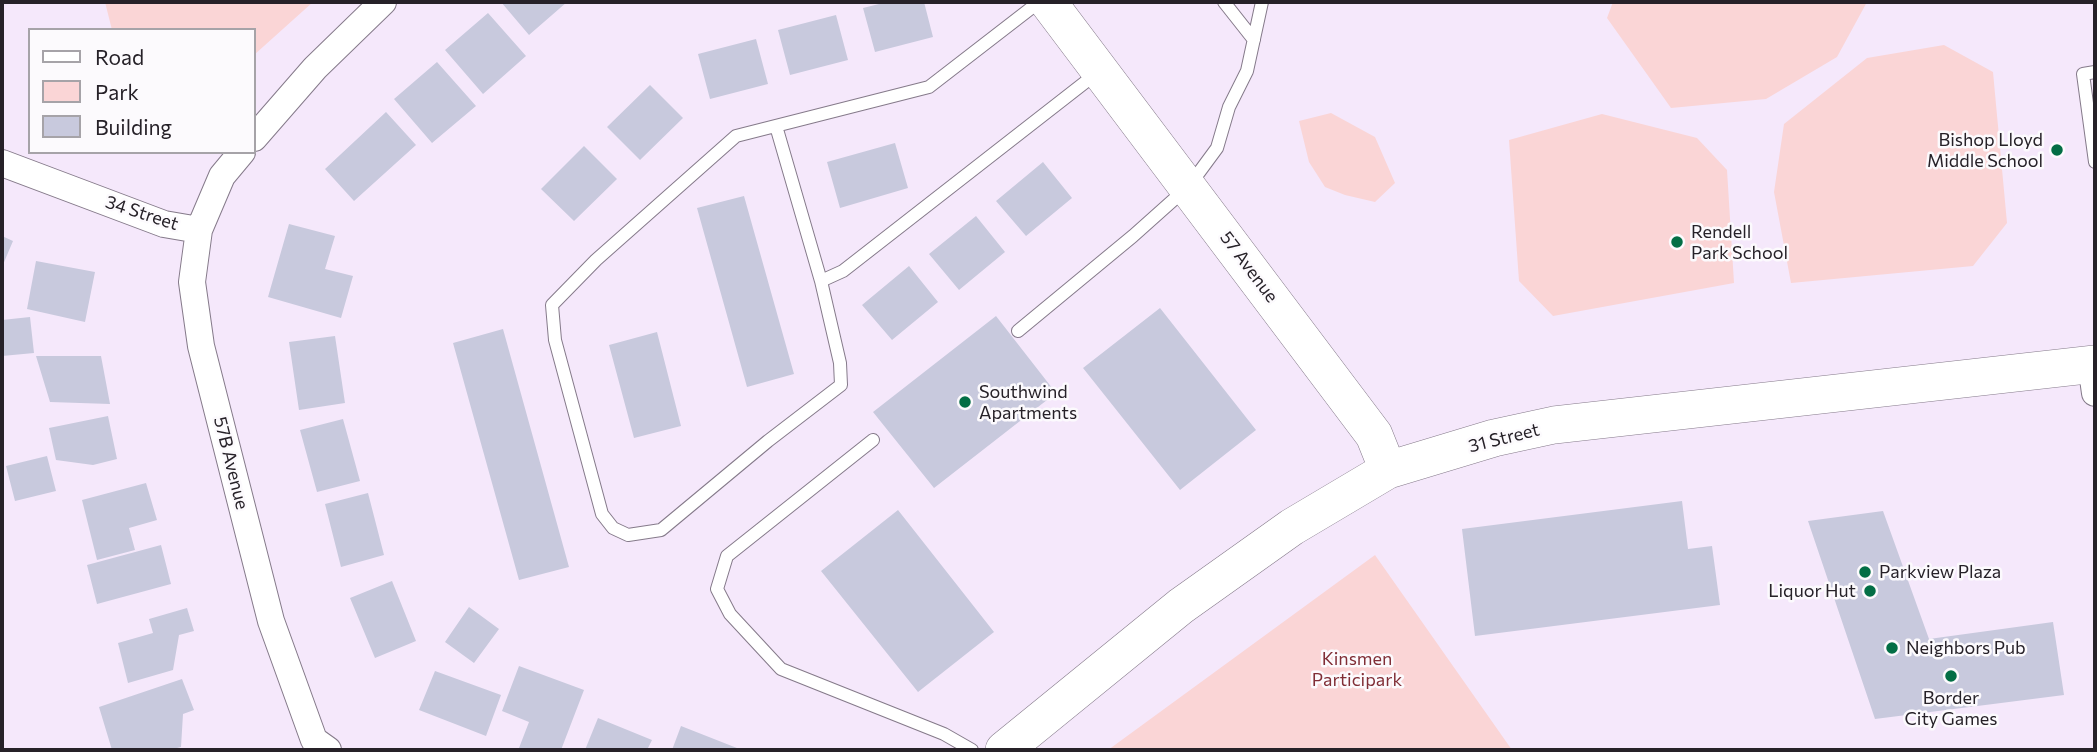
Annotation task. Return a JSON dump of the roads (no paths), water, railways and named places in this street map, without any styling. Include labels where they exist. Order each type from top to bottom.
[{"type":"street","points":[[256,136],[315,68],[383,2]]},
{"type":"street","name":"57 Avenue","points":[[1048,2],[1374,435],[1388,470]]},
{"type":"street","name":"34 Street","points":[[2,163],[164,223],[199,230],[222,176],[240,154]]},
{"type":"street","name":"57B Avenue","points":[[199,230],[192,282],[201,346],[271,621],[314,740],[328,750]]},
{"type":"street","name":"31 Street","points":[[1004,750],[1181,606],[1292,527],[1388,470],[1494,438],[1554,425],[2094,374]]},
{"type":"lane","points":[[776,126],[821,281],[840,363],[841,385],[768,441],[661,530],[628,535],[613,528],[602,514],[555,340],[552,305],[596,260],[736,136],[929,86],[1039,2]]},
{"type":"lane","points":[[1224,2],[1254,40]]},
{"type":"lane","points":[[1018,331],[1189,186],[1217,148],[1229,107],[1247,71],[1262,2]]},
{"type":"lane","points":[[821,281],[843,271],[1101,70]]},
{"type":"lane","points":[[2095,72],[2082,74],[2095,162]]},
{"type":"lane","points":[[873,440],[727,556],[717,589],[730,614],[781,669],[944,734],[972,750]]},
{"type":"place","name":"Bishop Lloyd Middle School","points":[[2057,150]]},
{"type":"place","name":"Rendell Park School","points":[[1677,242]]},
{"type":"place","name":"Southwind Apartments","points":[[965,402]]},
{"type":"place","name":"Parkview Plaza","points":[[1865,572]]},
{"type":"place","name":"Liquor Hut","points":[[1870,591]]},
{"type":"place","name":"Neighbors Pub","points":[[1892,648]]},
{"type":"place","name":"Border City Games","points":[[1951,676]]},
{"type":"park label","name":"Kinsmen Participark","points":[[1357,669]]}]
